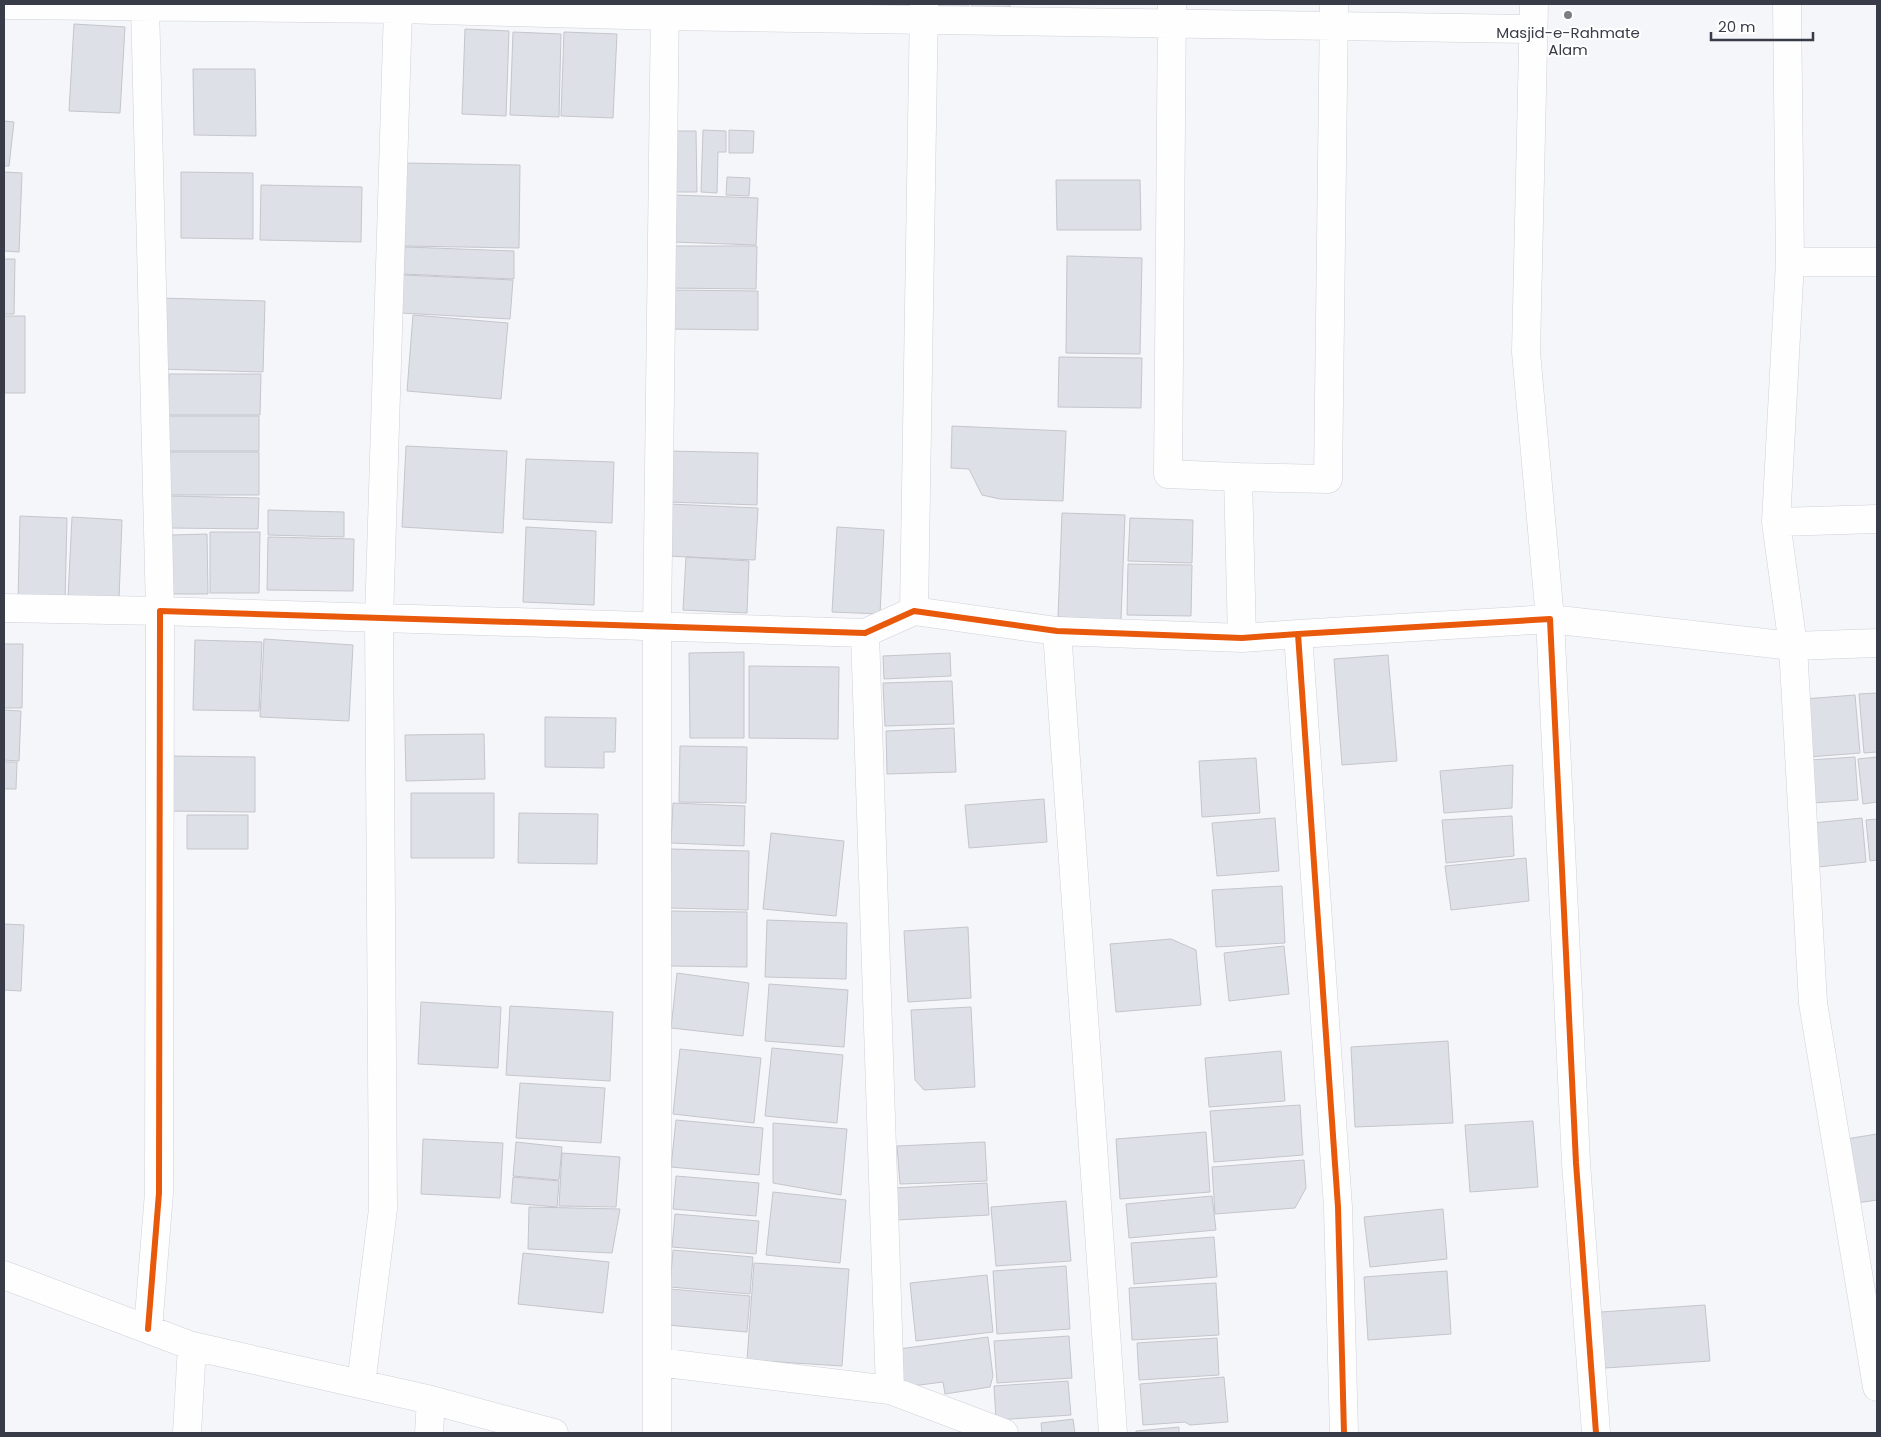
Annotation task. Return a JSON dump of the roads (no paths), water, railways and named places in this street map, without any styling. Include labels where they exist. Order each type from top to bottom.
[{"type":"street","points":[[1787,4],[1790,262],[1776,522],[1793,646],[1813,1003],[1877,1387]]},
{"type":"street","points":[[4,5],[1533,16],[1526,352],[1550,619],[1576,1163],[1596,1433]]},
{"type":"street","points":[[145,6],[160,611],[159,1193],[148,1329]]},
{"type":"street","points":[[361,1384],[383,1209],[379,619],[398,9]]},
{"type":"street","points":[[657,1433],[657,626],[665,10]]},
{"type":"street","points":[[914,611],[925,12]]},
{"type":"street","points":[[1172,14],[1168,474],[1328,479],[1333,15]]},
{"type":"street","points":[[1790,262],[1877,262]]},
{"type":"street","points":[[1236,477],[1238,477],[1242,638]]},
{"type":"street","points":[[1776,522],[1877,519]]},
{"type":"street","points":[[4,608],[160,611],[865,633],[914,611],[1057,631],[1242,638],[1550,619],[1793,646],[1877,643]]},
{"type":"street","points":[[1057,631],[1113,1433]]},
{"type":"street","points":[[865,633],[890,1390]]},
{"type":"street","points":[[1298,634],[1338,1207],[1344,1433]]},
{"type":"street","points":[[4,1275],[192,1346],[431,1400],[554,1433]]},
{"type":"street","points":[[187,1433],[192,1346]]},
{"type":"street","points":[[657,1362],[890,1390],[1004,1433]]},
{"type":"street","points":[[429,1433],[431,1400]]},
{"type":"place","name":"Masjid-e-Rahmate Alam","points":[[1568,15]]}]
